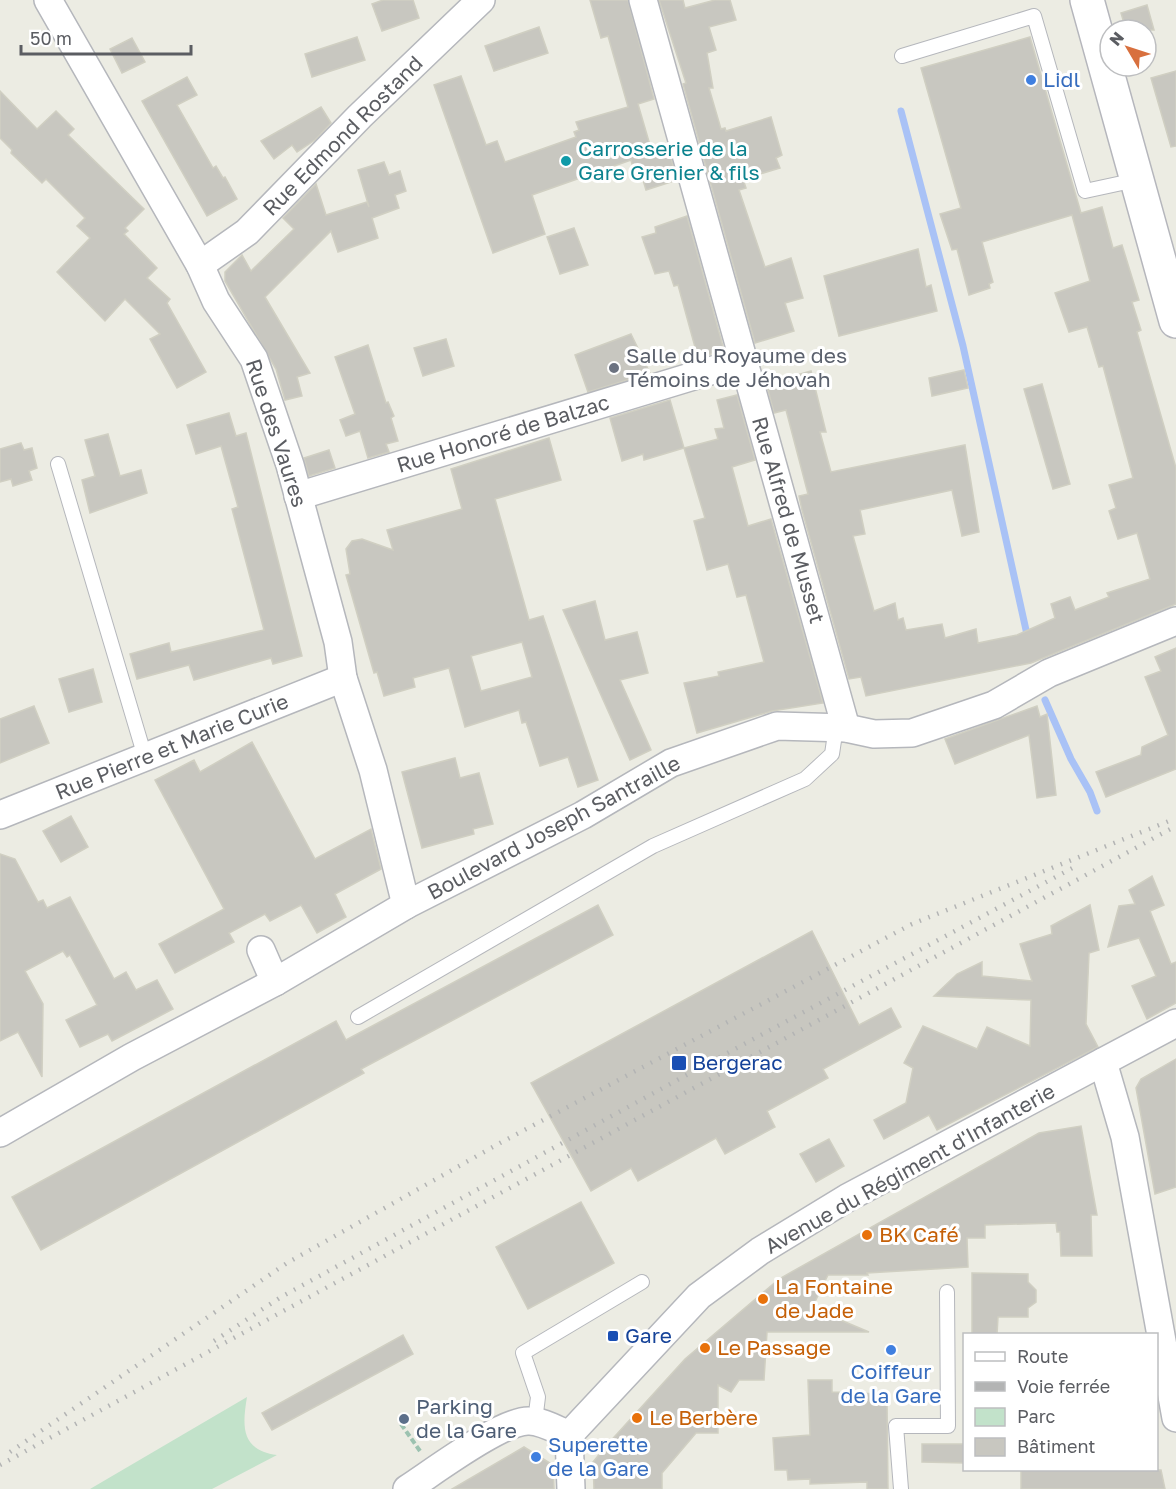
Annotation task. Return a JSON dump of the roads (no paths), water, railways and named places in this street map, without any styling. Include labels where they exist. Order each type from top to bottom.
[{"type":"main road","points":[[1087,0],[1176,321]]},
{"type":"street","name":"Rue des Vaures","points":[[48,0],[200,265],[216,301],[254,359],[298,496],[338,642],[343,678],[373,770],[406,905]]},
{"type":"street","name":"Rue Edmond Rostand","points":[[200,265],[247,232],[360,116],[480,0]]},
{"type":"street","name":"Rue Alfred de Musset","points":[[643,0],[841,727]]},
{"type":"street","name":"Rue Honoré de Balzac","points":[[298,496],[743,361]]},
{"type":"street","name":"Boulevard Joseph Santraille","points":[[0,1133],[132,1057],[276,982],[406,905],[583,815],[671,763],[777,726],[841,727],[874,734],[912,733],[994,705],[1049,673],[1176,621]]},
{"type":"street","name":"Rue Pierre et Marie Curie","points":[[0,816],[343,678]]},
{"type":"street","points":[[261,950],[276,982]]},
{"type":"street","name":"Avenue du Régiment d'Infanterie","points":[[569,1435],[699,1296],[760,1251],[847,1198],[1176,1023]]},
{"type":"street","points":[[1103,1062],[1125,1137],[1176,1418]]},
{"type":"street","points":[[407,1489],[503,1428],[526,1421],[535,1421],[569,1435],[571,1489]]},
{"type":"lane","points":[[902,56],[1034,16],[1085,191],[1138,180]]},
{"type":"lane","points":[[58,464],[145,757]]},
{"type":"lane","points":[[358,1017],[653,846],[806,779],[832,754],[841,727]]},
{"type":"lane","points":[[535,1421],[538,1397],[523,1353],[642,1282]]},
{"type":"lane","points":[[901,1489],[896,1426],[948,1426],[947,1292]]},
{"type":"waterway","points":[[901,111],[963,346],[1028,639]]},
{"type":"waterway","points":[[1045,700],[1097,811]]},
{"type":"railway","points":[[10,1452],[287,1263],[500,1143],[912,924],[1169,821]]},
{"type":"railway","points":[[0,1465],[1176,826]]},
{"type":"railway","points":[[214,1341],[281,1297],[692,1072],[1078,865]]},
{"type":"place","name":"Lidl","points":[[1031,80]]},
{"type":"place","name":"Carrosserie de la Gare Grenier & fils","points":[[566,161]]},
{"type":"place","name":"Salle du Royaume des Témoins de Jéhovah","points":[[614,368]]},
{"type":"place","name":"Bergerac","points":[[679,1063]]},
{"type":"place","name":"BK Café","points":[[867,1235]]},
{"type":"place","name":"La Fontaine de Jade","points":[[763,1299]]},
{"type":"place","name":"Gare","points":[[613,1336]]},
{"type":"place","name":"Le Passage","points":[[705,1348]]},
{"type":"place","name":"Coiffeur de la Gare","points":[[891,1350]]},
{"type":"place","name":"Le Berbère","points":[[637,1418]]},
{"type":"place","name":"Parking de la Gare","points":[[404,1419]]},
{"type":"place","name":"Superette de la Gare","points":[[536,1457]]}]
